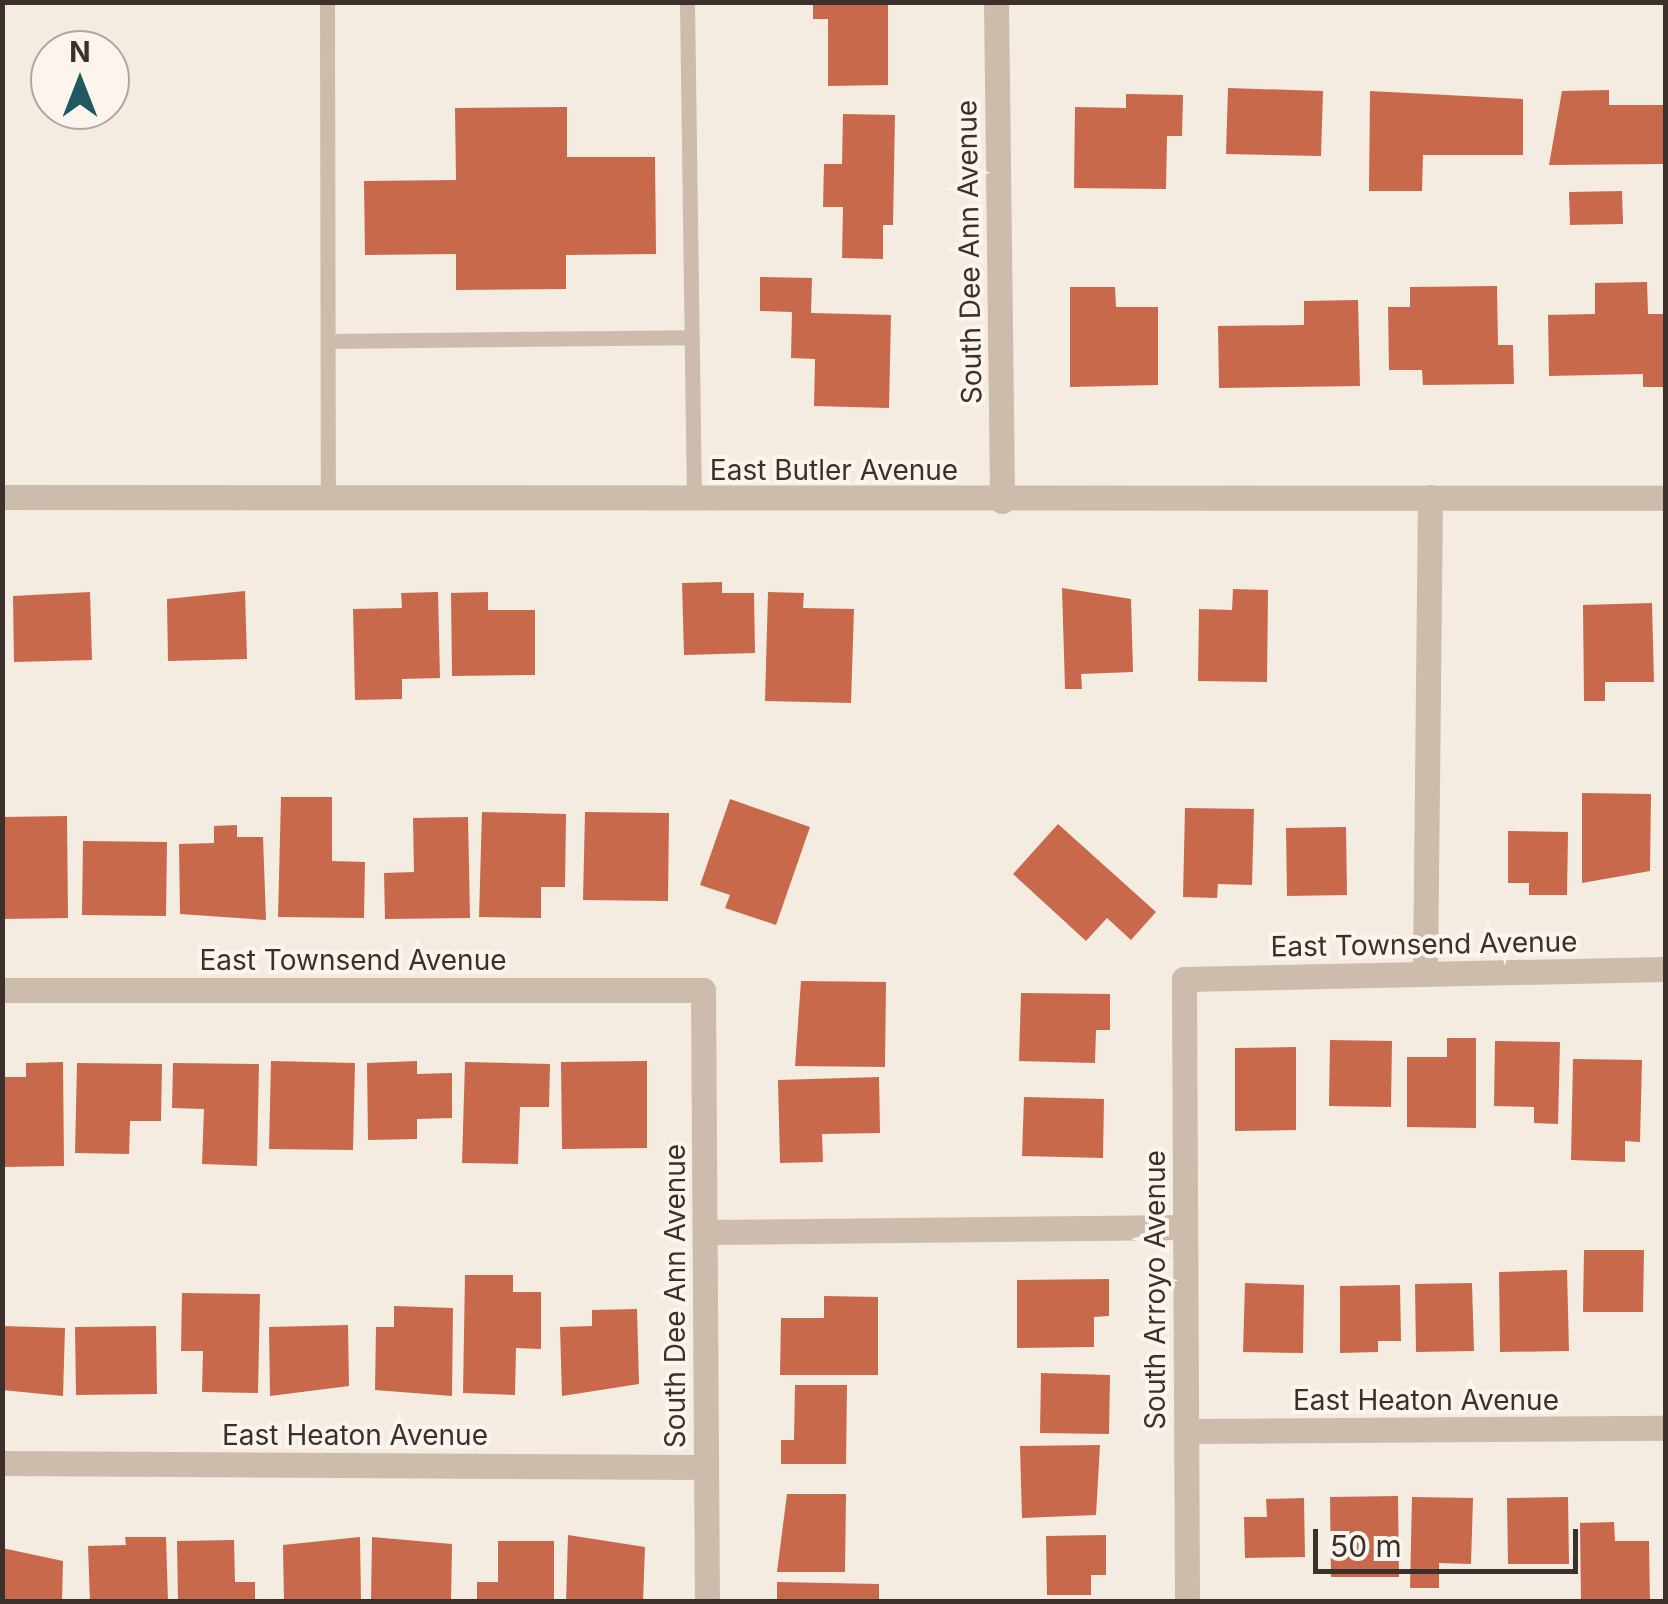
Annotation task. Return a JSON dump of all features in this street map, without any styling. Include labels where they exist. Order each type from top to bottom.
[{"type":"street","name":"South Dee Ann Avenue","points":[[996,2],[1002,501]]},
{"type":"street","name":"East Butler Avenue","points":[[2,497],[1002,501],[1666,498]]},
{"type":"street","points":[[1425,974],[1430,497]]},
{"type":"street","name":"East Townsend Avenue","points":[[1184,979],[1666,969]]},
{"type":"street","name":"South Arroyo Avenue","points":[[1184,979],[1187,1602]]},
{"type":"street","name":"East Townsend Avenue","points":[[2,990],[703,990]]},
{"type":"street","name":"South Dee Ann Avenue","points":[[703,990],[707,1602]]},
{"type":"street","points":[[705,1232],[1185,1228]]},
{"type":"street","name":"East Heaton Avenue","points":[[1186,1431],[1666,1428]]},
{"type":"street","name":"East Heaton Avenue","points":[[2,1464],[706,1467]]},
{"type":"lane","points":[[326,2],[328,499]]},
{"type":"lane","points":[[687,2],[694,500]]},
{"type":"lane","points":[[328,341],[689,337]]},
{"type":"building","points":[[813,2],[888,2],[888,85],[828,86],[828,19],[813,19]]},
{"type":"building","points":[[1228,88],[1323,91],[1321,156],[1226,154]]},
{"type":"building","points":[[1609,90],[1609,105],[1666,105],[1666,164],[1549,165],[1562,91]]},
{"type":"building","points":[[1370,91],[1523,99],[1523,155],[1423,155],[1422,191],[1369,191]]},
{"type":"building","points":[[1126,94],[1183,95],[1182,136],[1167,136],[1166,189],[1074,188],[1075,107],[1126,108]]},
{"type":"building","points":[[567,107],[567,157],[655,157],[656,254],[566,255],[566,289],[456,290],[456,254],[365,255],[364,181],[456,180],[455,108]]},
{"type":"building","points":[[843,114],[895,115],[893,225],[883,225],[883,259],[842,258],[843,207],[823,207],[824,164],[842,164]]},
{"type":"building","points":[[1622,191],[1623,224],[1570,225],[1569,192]]},
{"type":"building","points":[[760,277],[812,278],[811,313],[891,315],[889,408],[814,406],[815,359],[791,358],[792,312],[760,311]]},
{"type":"building","points":[[1647,282],[1648,314],[1666,314],[1666,387],[1643,387],[1643,374],[1549,376],[1548,315],[1595,314],[1595,283]]},
{"type":"building","points":[[1497,286],[1498,345],[1513,345],[1514,384],[1423,385],[1422,370],[1389,370],[1388,307],[1410,307],[1410,287]]},
{"type":"building","points":[[1070,287],[1115,287],[1116,307],[1158,307],[1158,385],[1070,387]]},
{"type":"building","points":[[1358,300],[1360,386],[1219,388],[1218,326],[1304,325],[1304,301]]},
{"type":"building","points":[[722,582],[722,593],[754,593],[755,653],[684,655],[682,583]]},
{"type":"building","points":[[1062,588],[1131,599],[1133,672],[1081,674],[1082,689],[1065,689]]},
{"type":"building","points":[[1233,589],[1268,590],[1267,682],[1198,681],[1199,609],[1232,610]]},
{"type":"building","points":[[245,591],[247,659],[168,661],[167,599]]},
{"type":"building","points":[[90,592],[92,660],[14,662],[13,596]]},
{"type":"building","points":[[438,592],[440,678],[402,679],[402,699],[355,700],[353,609],[402,608],[401,593]]},
{"type":"building","points":[[488,592],[488,610],[535,610],[535,675],[452,676],[451,593]]},
{"type":"building","points":[[768,592],[804,593],[803,608],[854,609],[851,703],[765,701]]},
{"type":"building","points":[[1652,603],[1654,682],[1605,682],[1605,701],[1584,701],[1583,605]]},
{"type":"building","points":[[1582,793],[1651,794],[1650,871],[1582,883]]},
{"type":"building","points":[[281,797],[332,797],[332,861],[365,862],[364,918],[278,917]]},
{"type":"building","points":[[730,799],[810,827],[776,925],[725,908],[730,895],[700,885]]},
{"type":"building","points":[[1185,808],[1254,809],[1252,885],[1218,884],[1217,898],[1183,897]]},
{"type":"building","points":[[482,812],[566,814],[565,887],[541,887],[541,918],[479,917]]},
{"type":"building","points":[[585,812],[669,813],[668,901],[583,900]]},
{"type":"building","points":[[67,816],[68,918],[2,919],[2,817]]},
{"type":"building","points":[[468,817],[470,918],[385,919],[384,873],[414,872],[413,818]]},
{"type":"building","points":[[1058,824],[1156,912],[1131,940],[1107,918],[1086,941],[1013,874]]},
{"type":"building","points":[[237,825],[237,837],[263,837],[266,920],[180,914],[179,844],[214,843],[214,826]]},
{"type":"building","points":[[1346,827],[1347,895],[1287,896],[1286,828]]},
{"type":"building","points":[[1508,831],[1568,832],[1567,895],[1529,895],[1529,883],[1508,883]]},
{"type":"building","points":[[83,841],[167,842],[166,916],[82,915]]},
{"type":"building","points":[[801,981],[886,982],[885,1067],[795,1066]]},
{"type":"building","points":[[1021,993],[1110,994],[1110,1030],[1096,1030],[1095,1063],[1019,1061]]},
{"type":"building","points":[[1447,1038],[1476,1038],[1476,1128],[1407,1127],[1407,1057],[1447,1057]]},
{"type":"building","points":[[1330,1040],[1392,1041],[1391,1107],[1329,1106]]},
{"type":"building","points":[[1495,1041],[1560,1042],[1558,1124],[1534,1123],[1534,1107],[1494,1106]]},
{"type":"building","points":[[1296,1047],[1296,1130],[1235,1131],[1235,1048]]},
{"type":"building","points":[[1573,1059],[1642,1060],[1640,1142],[1625,1141],[1625,1162],[1571,1160]]},
{"type":"building","points":[[271,1061],[355,1063],[353,1150],[269,1149]]},
{"type":"building","points":[[417,1061],[417,1074],[452,1073],[452,1118],[417,1119],[417,1139],[368,1140],[367,1063]]},
{"type":"building","points":[[647,1061],[647,1148],[562,1149],[561,1062]]},
{"type":"building","points":[[63,1062],[64,1166],[2,1167],[2,1077],[26,1077],[26,1063]]},
{"type":"building","points":[[465,1062],[550,1064],[549,1107],[520,1107],[518,1164],[462,1163]]},
{"type":"building","points":[[77,1063],[162,1064],[161,1121],[130,1121],[129,1154],[75,1153]]},
{"type":"building","points":[[173,1063],[259,1064],[257,1166],[202,1164],[204,1109],[172,1108]]},
{"type":"building","points":[[879,1077],[880,1133],[822,1134],[823,1162],[780,1163],[778,1080]]},
{"type":"building","points":[[1024,1097],[1104,1099],[1103,1158],[1022,1156]]},
{"type":"building","points":[[1584,1250],[1644,1250],[1643,1312],[1583,1312]]},
{"type":"building","points":[[1567,1270],[1569,1351],[1500,1352],[1499,1272]]},
{"type":"building","points":[[465,1275],[513,1275],[513,1292],[541,1292],[541,1349],[516,1348],[515,1395],[463,1393]]},
{"type":"building","points":[[1109,1279],[1109,1316],[1094,1317],[1094,1347],[1017,1348],[1017,1280]]},
{"type":"building","points":[[1245,1283],[1304,1285],[1303,1353],[1243,1352]]},
{"type":"building","points":[[1472,1283],[1474,1351],[1416,1352],[1415,1284]]},
{"type":"building","points":[[1400,1285],[1401,1341],[1378,1341],[1378,1352],[1340,1353],[1340,1286]]},
{"type":"building","points":[[182,1293],[260,1294],[258,1393],[202,1392],[203,1351],[181,1351]]},
{"type":"building","points":[[824,1296],[878,1297],[878,1375],[780,1375],[781,1318],[824,1318]]},
{"type":"building","points":[[394,1306],[453,1308],[452,1396],[375,1390],[376,1327],[394,1327]]},
{"type":"building","points":[[637,1309],[639,1384],[562,1396],[560,1327],[592,1326],[592,1310]]},
{"type":"building","points":[[348,1325],[349,1386],[270,1396],[269,1327]]},
{"type":"building","points":[[2,1326],[65,1328],[63,1396],[2,1390]]},
{"type":"building","points":[[156,1326],[157,1394],[76,1395],[75,1327]]},
{"type":"building","points":[[1041,1373],[1110,1375],[1109,1434],[1040,1433]]},
{"type":"building","points":[[795,1385],[847,1385],[846,1464],[781,1464],[781,1440],[794,1440]]},
{"type":"building","points":[[1100,1445],[1096,1515],[1022,1518],[1020,1446]]},
{"type":"building","points":[[787,1494],[846,1494],[845,1572],[777,1572]]},
{"type":"building","points":[[1398,1496],[1399,1577],[1331,1577],[1330,1497]]},
{"type":"building","points":[[1412,1497],[1473,1498],[1471,1564],[1439,1563],[1439,1588],[1410,1588]]},
{"type":"building","points":[[1568,1497],[1569,1564],[1508,1564],[1507,1498]]},
{"type":"building","points":[[1304,1498],[1305,1557],[1245,1558],[1244,1517],[1267,1517],[1266,1499]]},
{"type":"building","points":[[1614,1522],[1615,1541],[1649,1541],[1650,1602],[1581,1602],[1580,1523]]},
{"type":"building","points":[[568,1535],[645,1547],[643,1602],[566,1602]]},
{"type":"building","points":[[1106,1535],[1106,1575],[1091,1575],[1091,1595],[1047,1595],[1046,1536]]},
{"type":"building","points":[[125,1537],[166,1537],[168,1602],[90,1602],[88,1546],[126,1545]]},
{"type":"building","points":[[360,1537],[361,1602],[284,1602],[283,1545]]},
{"type":"building","points":[[372,1537],[452,1544],[451,1602],[371,1602]]},
{"type":"building","points":[[234,1540],[235,1582],[255,1582],[255,1602],[178,1602],[177,1541]]},
{"type":"building","points":[[498,1541],[554,1541],[554,1602],[477,1602],[477,1582],[498,1582]]},
{"type":"building","points":[[2,1548],[63,1561],[62,1602],[2,1602]]},
{"type":"building","points":[[777,1582],[879,1584],[879,1602],[777,1602]]}]
